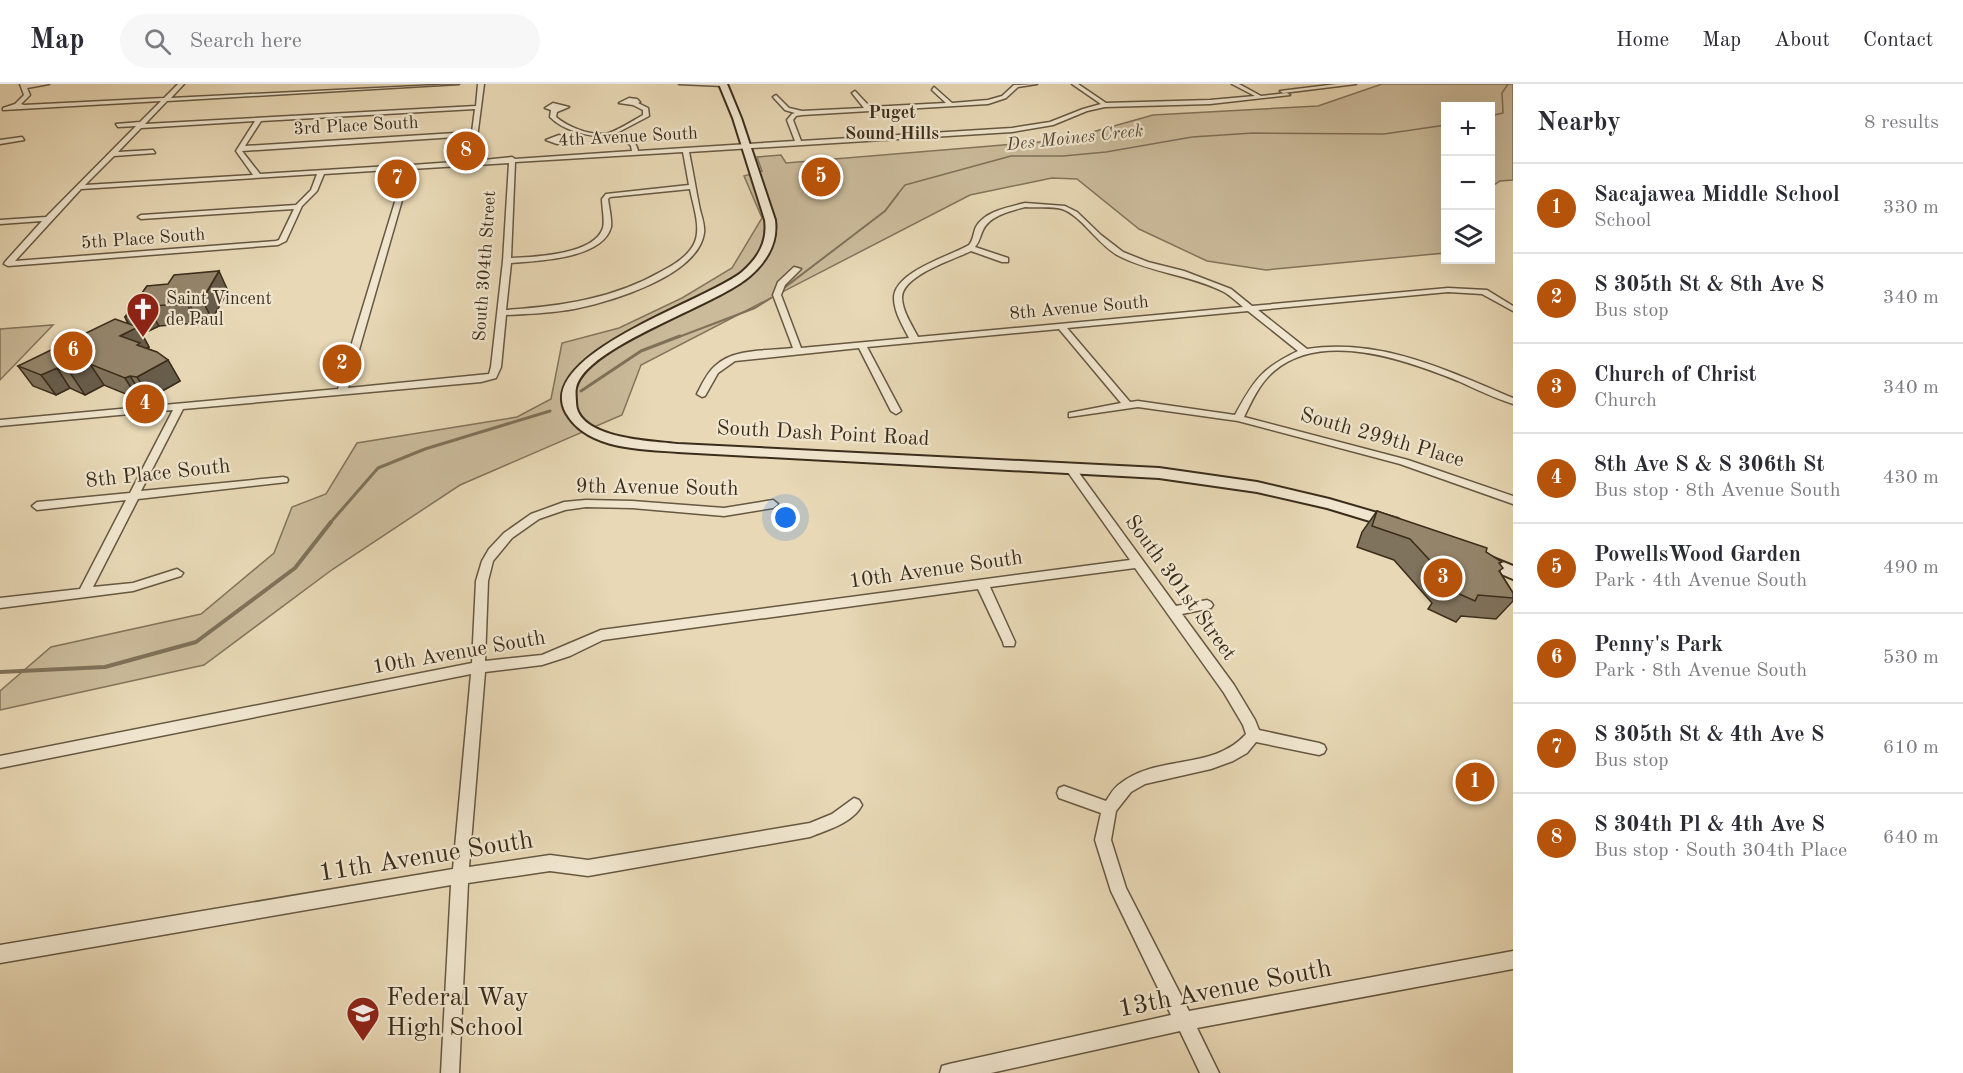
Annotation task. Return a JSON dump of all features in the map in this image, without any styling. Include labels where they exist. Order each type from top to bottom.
[{"type":"main road","name":"South Dash Point Road","points":[[723,84],[771,226],[771,235],[765,251],[746,274],[725,289],[633,334],[590,360],[573,378],[567,389],[567,400],[576,420],[586,429],[620,440],[678,448],[1159,473],[1257,487],[1329,504],[1402,527]]},
{"type":"main road","points":[[1474,556],[1513,573]]},
{"type":"street","points":[[46,84],[24,86],[27,95],[20,106],[456,84]]},
{"type":"street","points":[[0,222],[48,219],[182,84]]},
{"type":"street","points":[[471,162],[482,84]]},
{"type":"street","points":[[683,85],[723,84]]},
{"type":"street","points":[[799,143],[790,120],[792,116],[802,113],[997,100],[1014,87],[1034,84]]},
{"type":"street","points":[[1075,84],[1105,105]]},
{"type":"street","points":[[1235,84],[1254,95],[1263,97]]},
{"type":"street","name":"4th Avenue South","points":[[81,187],[1029,128],[1059,122],[1085,110],[1105,105],[1205,102],[1263,97],[1353,84]]},
{"type":"street","points":[[933,89],[950,104]]},
{"type":"street","points":[[855,93],[868,109]]},
{"type":"street","name":"4th Avenue South","points":[[1172,102],[1191,95],[1205,102]]},
{"type":"street","points":[[776,97],[787,109],[802,113]]},
{"type":"street","points":[[609,135],[645,117],[646,109],[635,104]]},
{"type":"street","points":[[118,125],[479,107]]},
{"type":"street","points":[[554,110],[552,115],[554,120],[575,129],[629,141],[634,146],[634,152]]},
{"type":"street","points":[[257,175],[241,156],[240,148],[259,119]]},
{"type":"street","points":[[557,137],[575,129]]},
{"type":"street","name":"3rd Place South","points":[[240,148],[474,134]]},
{"type":"street","points":[[0,142],[22,139]]},
{"type":"street","points":[[502,313],[564,308],[604,299],[668,271],[687,259],[700,243],[701,231],[685,149]]},
{"type":"street","points":[[112,154],[153,152]]},
{"type":"street","name":"South 304th Street","points":[[342,392],[493,376],[496,367],[507,261],[512,159]]},
{"type":"street","points":[[0,423],[342,392],[409,165]]},
{"type":"street","points":[[141,218],[298,207],[314,191],[322,171]]},
{"type":"street","points":[[507,261],[568,254],[592,244],[603,236],[607,226],[605,199],[611,194],[692,187]]},
{"type":"street","points":[[915,340],[901,310],[898,294],[903,285],[918,273],[970,248],[977,240],[980,226],[997,213],[1025,205],[1060,203],[1075,213],[1098,237],[1120,254],[1228,291],[1304,351]]},
{"type":"street","name":"5th Place South","points":[[48,219],[8,262],[9,264],[279,243],[298,207]]},
{"type":"street","points":[[970,248],[1005,260]]},
{"type":"street","points":[[797,269],[781,284],[777,295],[798,351]]},
{"type":"street","name":"8th Avenue South","points":[[702,394],[714,371],[726,360],[798,351],[1448,290],[1478,291],[1494,297],[1513,309]]},
{"type":"street","points":[[1061,326],[1128,405]]},
{"type":"street","points":[[862,345],[896,411]]},
{"type":"street","points":[[1072,415],[1128,405],[1157,406],[1238,418],[1255,386],[1266,373],[1290,356],[1304,351],[1343,349],[1394,356],[1513,401]]},
{"type":"street","points":[[84,593],[179,407]]},
{"type":"street","name":"South 299th Place","points":[[1238,418],[1404,462],[1513,500]]},
{"type":"street","name":"South 301st Street","points":[[1070,468],[1244,711],[1251,724],[1253,735]]},
{"type":"street","name":"8th Place South","points":[[37,506],[283,480]]},
{"type":"street","name":"9th Avenue South","points":[[478,667],[484,571],[495,550],[511,533],[537,515],[571,501],[636,510],[722,512],[773,504]]},
{"type":"street","name":"10th Avenue South","points":[[0,762],[478,667],[542,660],[600,635],[1138,563]]},
{"type":"street","points":[[0,603],[133,587],[177,573]]},
{"type":"street","points":[[982,584],[1009,642]]},
{"type":"street","points":[[1173,611],[1207,605]]},
{"type":"street","points":[[450,1073],[459,876],[478,667]]},
{"type":"street","points":[[1210,1073],[1119,891],[1103,840],[1109,809],[1124,789],[1140,779],[1227,758],[1247,744],[1253,735],[1319,749]]},
{"type":"street","points":[[1064,794],[1109,809]]},
{"type":"street","name":"11th Avenue South","points":[[0,954],[459,876],[550,863],[588,868],[810,830],[837,819],[854,805]]},
{"type":"street","name":"13th Avenue South","points":[[949,1073],[1185,1021],[1513,960]]},
{"type":"shaded area","points":[[1382,84],[1513,84],[1513,180],[1500,181],[1495,184],[1495,102],[1441,102],[1441,253],[1266,270],[1207,261],[1139,229],[1077,179],[1052,178],[970,195],[641,365],[622,415],[460,485],[333,569],[204,665],[0,710],[0,691],[51,647],[201,614],[274,553],[292,507],[326,494],[357,443],[517,417],[551,399],[562,343],[619,328],[682,298],[732,268],[762,218],[744,176],[762,171],[757,157],[781,155],[786,163],[1064,140],[1153,115],[1318,106]]},
{"type":"shaded area","points":[[53,325],[0,380],[0,329]]},
{"type":"building","points":[[219,271],[202,300],[188,301],[187,304],[147,306],[125,317],[147,286],[168,284],[174,275]]},
{"type":"building","points":[[115,319],[138,327],[120,336],[140,343],[137,345],[157,352],[168,360],[137,377],[125,378],[90,364],[71,374],[57,368],[41,375],[18,366]]},
{"type":"building","points":[[1377,511],[1487,548],[1486,552],[1502,562],[1499,563],[1503,568],[1499,571],[1513,593],[1513,598],[1478,595],[1475,601],[1446,588],[1450,582],[1410,539],[1372,526]]},
{"type":"waterway","name":"Des Moines Creek","points":[[1495,115],[1503,113],[1502,93],[1508,84]]},
{"type":"waterway","name":"Des Moines Creek","points":[[897,195],[905,185],[1011,156],[1063,156],[1106,152],[1192,137],[1253,133],[1384,134],[1441,126]]},
{"type":"waterway","name":"Des Moines Creek","points":[[784,288],[885,211],[898,194]]},
{"type":"waterway","name":"Des Moines Creek","points":[[676,338],[755,308],[771,298]]},
{"type":"waterway","name":"Des Moines Creek","points":[[581,391],[641,351],[680,336]]},
{"type":"waterway","name":"Des Moines Creek","points":[[330,523],[378,468],[425,449],[550,411]]},
{"type":"waterway","name":"Des Moines Creek","points":[[0,672],[105,667],[196,642],[295,568],[331,522]]},
{"type":"place","name":"S 304th Pl & 4th Ave S","points":[[466,151]]},
{"type":"place","name":"PowellsWood Garden","points":[[821,177]]},
{"type":"place","name":"S 305th St & 4th Ave S","points":[[397,179]]},
{"type":"place","name":"Saint Vincent de Paul","points":[[143,338]]},
{"type":"place","name":"Penny's Park","points":[[73,351]]},
{"type":"place","name":"S 305th St & 8th Ave S","points":[[342,364]]},
{"type":"place","name":"8th Ave S & S 306th St","points":[[145,404]]},
{"type":"place","name":"Church of Christ","points":[[1443,578]]},
{"type":"place","name":"Sacajawea Middle School","points":[[1475,782]]},
{"type":"place","name":"Federal Way High School","points":[[363,1042]]},
{"type":"district","name":"Puget Sound Hills","points":[[892,123]]}]
